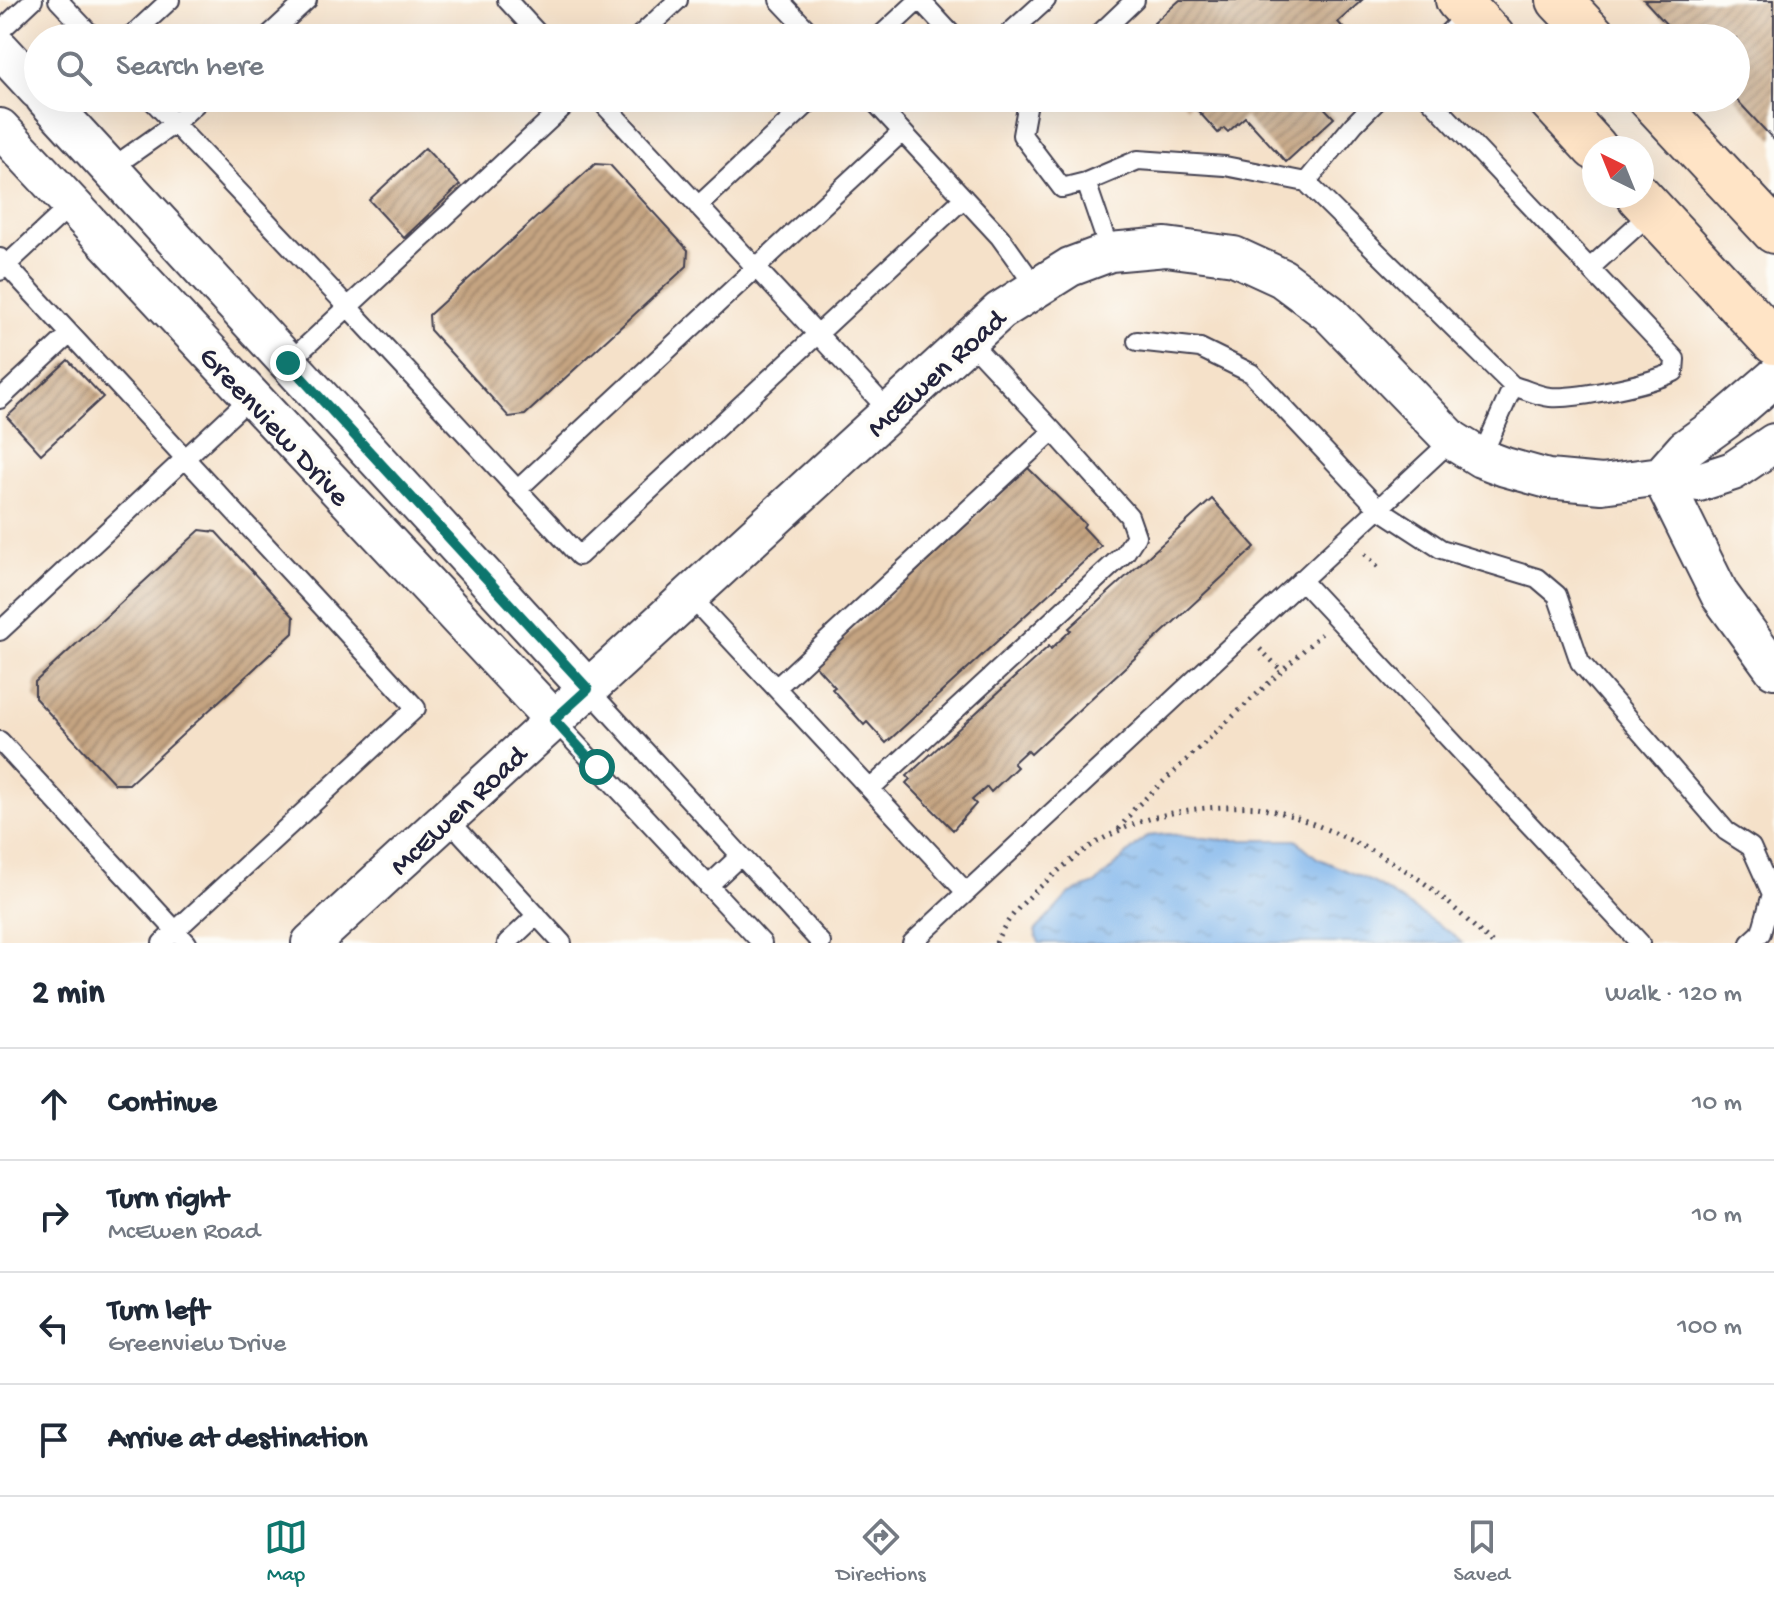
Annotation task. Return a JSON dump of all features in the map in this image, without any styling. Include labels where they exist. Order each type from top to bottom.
[{"type":"main road","points":[[1559,0],[1582,24]]},
{"type":"main road","points":[[1562,112],[1584,136]]},
{"type":"main road","points":[[1663,112],[1774,231]]},
{"type":"main road","points":[[1651,208],[1774,342]]},
{"type":"street","points":[[0,49],[24,75]]},
{"type":"street","name":"Greenview Drive","points":[[58,112],[588,689]]},
{"type":"street","name":"Greenview Drive","points":[[0,128],[554,720]]},
{"type":"street","points":[[71,205],[110,169]]},
{"type":"street","name":"McEwen Road","points":[[311,943],[1000,311],[1035,286],[1070,267],[1110,252],[1166,247],[1234,256],[1282,278],[1329,313],[1466,449],[1548,479],[1602,484],[1661,476],[1699,482],[1733,471],[1774,443]]},
{"type":"street","points":[[251,397],[288,363]]},
{"type":"street","points":[[1774,378],[1724,421],[1685,449],[1661,476],[1720,595],[1774,669]]},
{"type":"lane","points":[[0,31],[33,0]]},
{"type":"lane","points":[[58,0],[81,24]]},
{"type":"lane","points":[[144,24],[170,0]]},
{"type":"lane","points":[[281,24],[307,0]]},
{"type":"lane","points":[[507,0],[529,24]]},
{"type":"lane","points":[[652,24],[678,0]]},
{"type":"lane","points":[[779,0],[802,24]]},
{"type":"lane","points":[[893,24],[919,0],[942,24]]},
{"type":"lane","points":[[1019,24],[1046,0]]},
{"type":"lane","points":[[1110,24],[1135,0]]},
{"type":"lane","points":[[163,112],[579,556],[964,198]]},
{"type":"lane","points":[[110,169],[187,112]]},
{"type":"lane","points":[[288,363],[558,112]]},
{"type":"lane","points":[[611,112],[890,412]]},
{"type":"lane","points":[[698,206],[799,112]]},
{"type":"lane","points":[[884,112],[1000,237],[1035,286]]},
{"type":"lane","points":[[1026,112],[1022,135],[1062,188],[1086,182],[1138,160],[1225,166],[1306,182],[1513,386],[1550,397],[1591,393],[1661,378],[1674,372],[1675,359],[1442,112]]},
{"type":"lane","points":[[1306,182],[1366,112]]},
{"type":"lane","points":[[517,490],[902,132]]},
{"type":"lane","points":[[1086,182],[1110,252]]},
{"type":"lane","points":[[0,741],[175,939],[416,708],[70,334],[2,265],[71,205]]},
{"type":"lane","points":[[1590,268],[1642,208]]},
{"type":"lane","points":[[0,399],[70,334]]},
{"type":"lane","points":[[870,789],[1125,553],[1136,536],[1129,516],[968,340]]},
{"type":"lane","points":[[1137,341],[1200,348],[1251,373],[1378,508],[1441,549],[1537,578],[1557,595],[1580,662],[1726,831],[1751,847],[1772,894],[1761,933],[1750,943]]},
{"type":"lane","points":[[912,943],[1378,508],[1466,449],[1513,386]]},
{"type":"lane","points":[[0,631],[251,397]]},
{"type":"lane","points":[[776,688],[1053,431]]},
{"type":"lane","points":[[1301,580],[1640,943]]},
{"type":"lane","points":[[690,596],[966,892]]},
{"type":"lane","points":[[588,689],[821,943]]},
{"type":"lane","points":[[554,720],[762,943]]},
{"type":"lane","points":[[447,818],[562,943]]},
{"type":"lane","points":[[708,886],[740,856]]},
{"type":"lane","points":[[507,943],[537,915]]},
{"type":"path","points":[[1364,553],[1381,570]]},
{"type":"path","points":[[1118,830],[1134,809],[1321,634]]},
{"type":"path","points":[[996,941],[1021,906],[1051,877],[1079,853],[1118,830],[1150,817],[1198,808],[1257,807],[1301,820],[1409,872],[1492,943]]},
{"type":"water","points":[[1168,834],[1222,840],[1296,840],[1317,858],[1374,883],[1462,943],[1039,943],[1035,931],[1070,893],[1095,884],[1147,836]]},
{"type":"building","points":[[1180,0],[1362,0],[1338,22],[1340,24],[1154,23]]},
{"type":"building","points":[[1644,0],[1774,0],[1774,140],[1748,112],[1750,24],[1666,24]]},
{"type":"building","points":[[1199,112],[1328,112],[1334,118],[1286,162],[1245,117],[1228,132],[1224,128],[1218,133]]},
{"type":"building","points":[[425,148],[460,185],[404,238],[369,200]]},
{"type":"building","points":[[595,164],[610,165],[688,250],[687,266],[525,415],[509,417],[430,330],[429,315]]},
{"type":"building","points":[[68,360],[103,397],[41,454],[7,417]]},
{"type":"building","points":[[1028,468],[1085,524],[1083,527],[1101,546],[886,743],[867,722],[864,725],[815,665]]},
{"type":"building","points":[[1212,499],[1255,547],[1031,754],[1027,750],[1013,763],[1017,767],[991,792],[987,787],[972,800],[976,804],[953,830],[906,783],[910,779],[907,776],[1049,646],[1051,649],[1071,630],[1069,628]]},
{"type":"building","points":[[200,530],[216,532],[294,617],[293,633],[129,784],[115,784],[35,698],[35,682]]},
{"type":"route","points":[[288,363],[588,689],[554,720],[597,767]]}]
